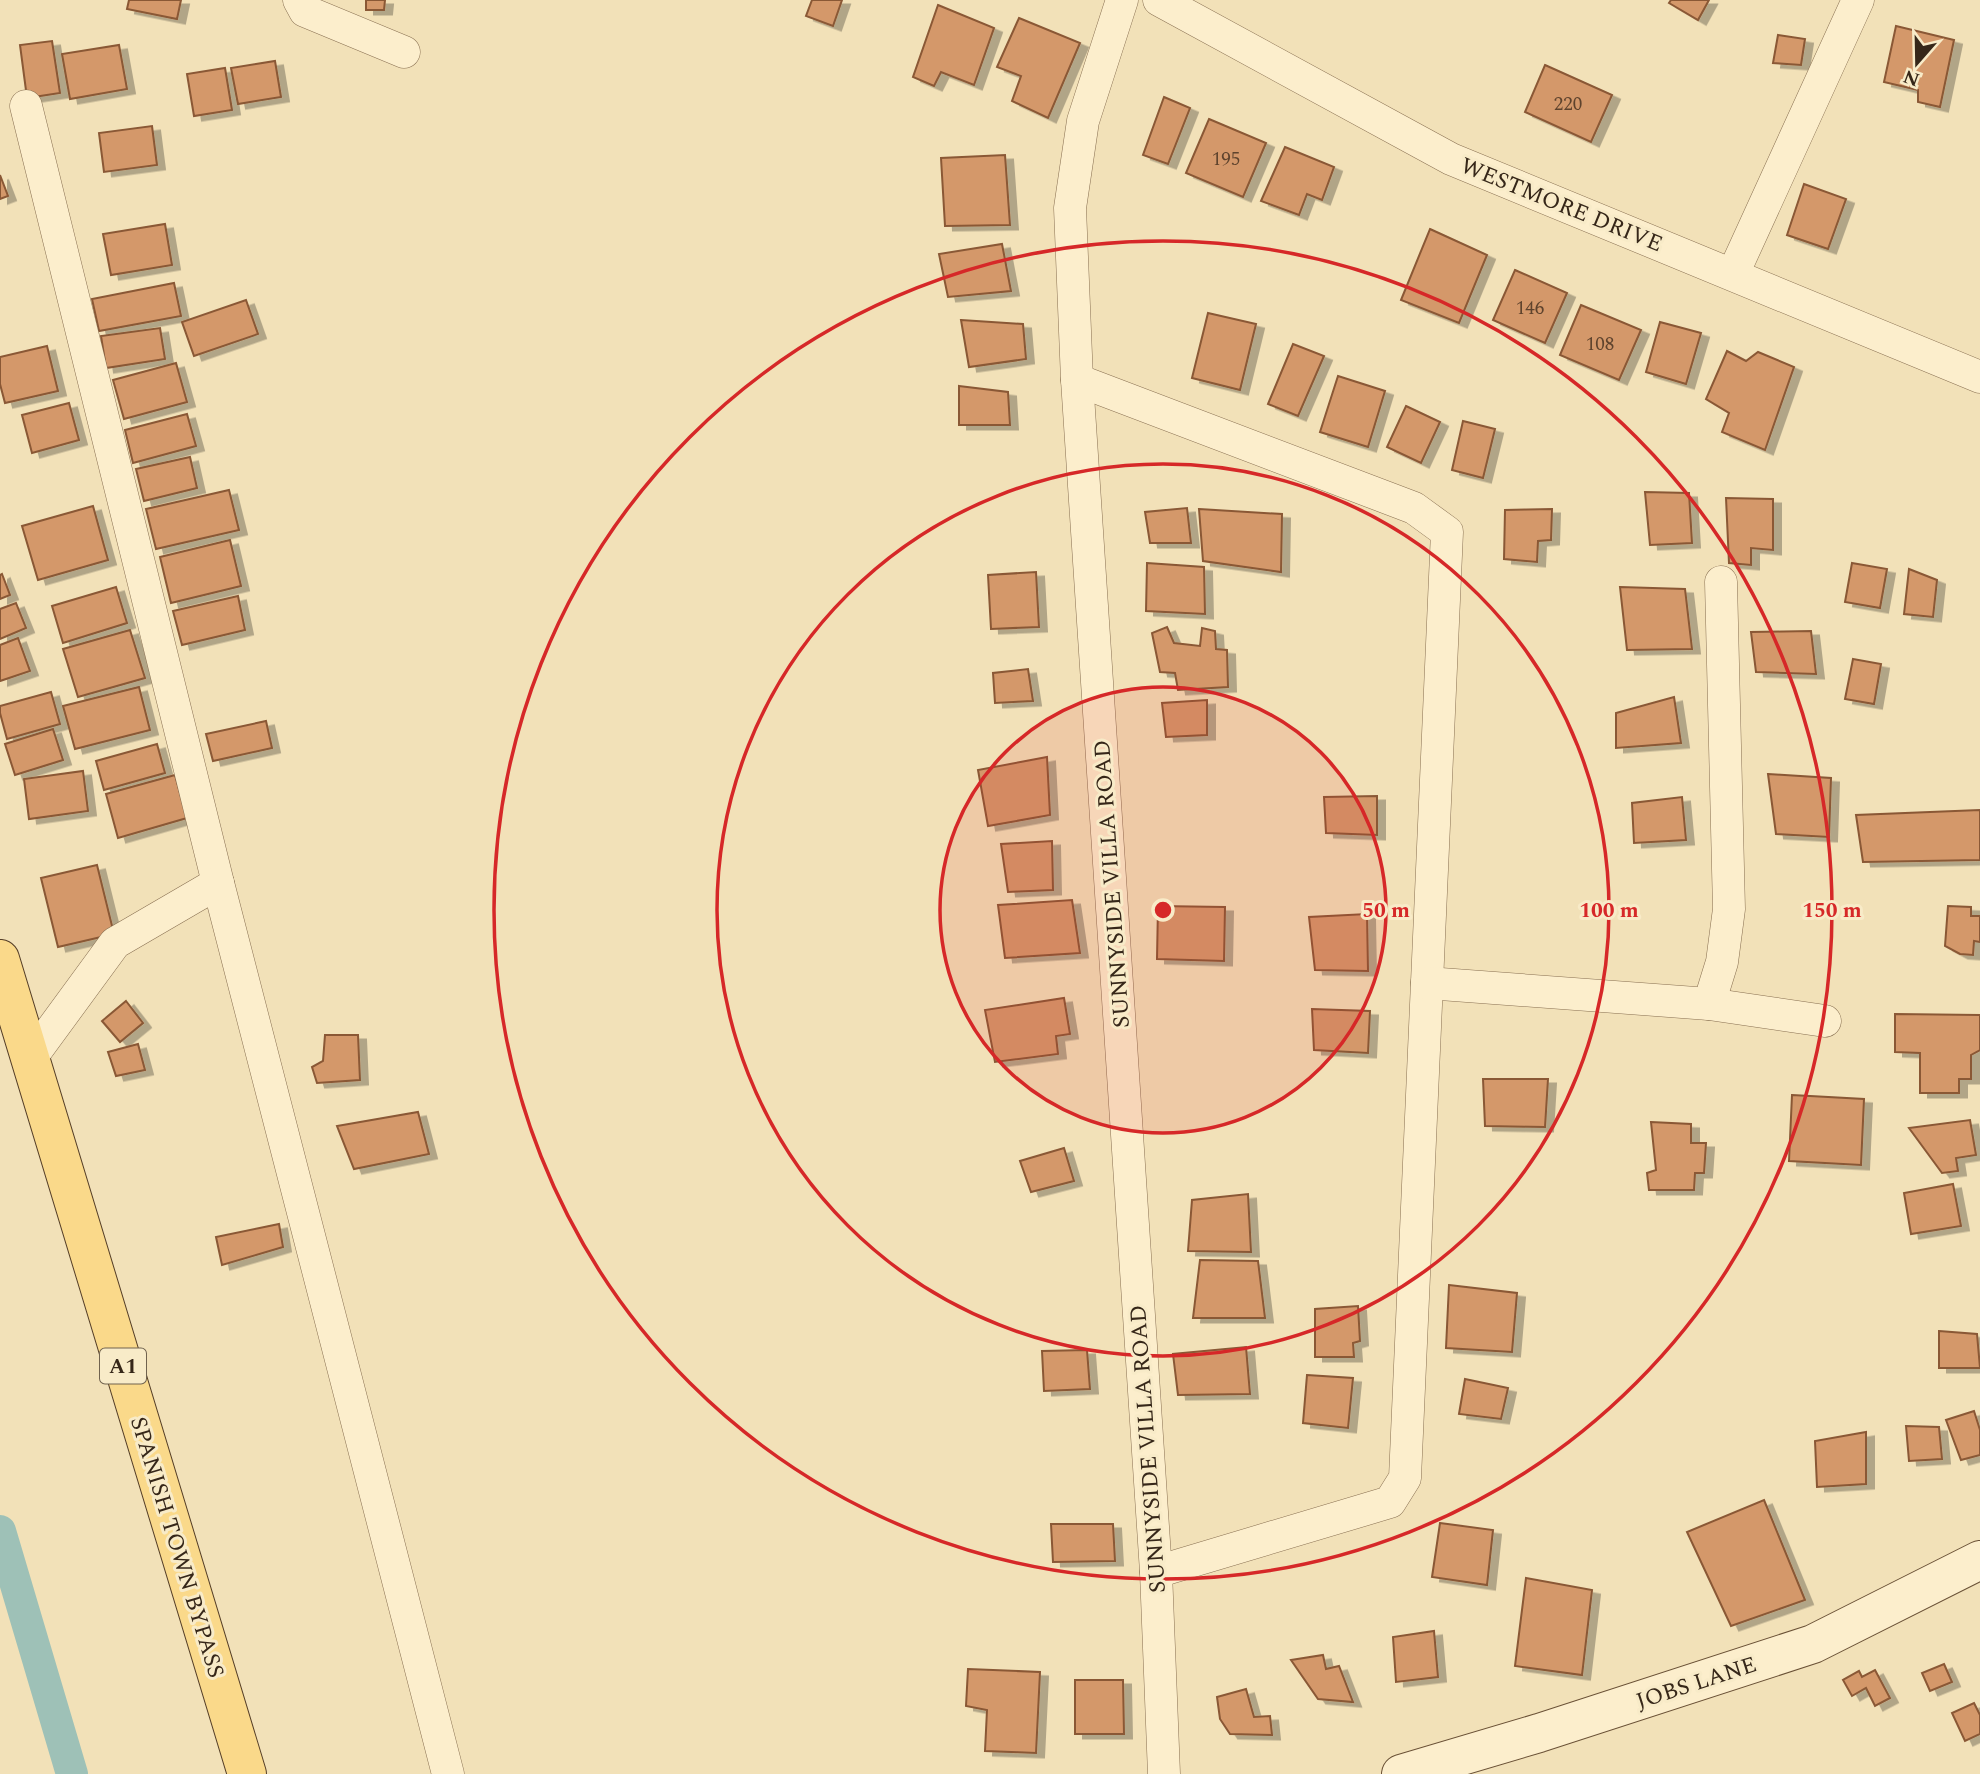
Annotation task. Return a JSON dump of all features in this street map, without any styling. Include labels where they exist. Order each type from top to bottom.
[{"type":"main road","name":"SPANISH TOWN BYPASS","points":[[0,958],[247,1774]]},
{"type":"street","points":[[299,0],[305,11],[404,52]]},
{"type":"street","name":"SUNNYSIDE VILLA ROAD","points":[[1122,0],[1083,121],[1070,208],[1077,380],[1156,1572],[1164,1774]]},
{"type":"street","name":"WESTMORE DRIVE","points":[[1159,0],[1451,159],[1980,377]]},
{"type":"street","points":[[1733,274],[1858,0]]},
{"type":"street","points":[[26,106],[218,883],[448,1774]]},
{"type":"street","points":[[1077,380],[1414,508],[1447,532],[1405,1478],[1391,1502],[1156,1572]]},
{"type":"street","points":[[1709,1004],[1722,962],[1729,909],[1721,582]]},
{"type":"street","points":[[30,1059],[115,943],[218,883]]},
{"type":"street","points":[[1427,983],[1709,1004],[1825,1021]]},
{"type":"street","name":"JOBS LANE","points":[[1401,1774],[1539,1733],[1814,1644],[1980,1560]]},
{"type":"building","points":[[129,0],[181,0],[177,19],[127,9]]},
{"type":"building","points":[[366,0],[385,0],[384,10],[366,10]]},
{"type":"building","points":[[812,0],[842,0],[833,26],[806,16]]},
{"type":"building","points":[[1671,0],[1709,0],[1698,20],[1669,3]]},
{"type":"building","points":[[938,5],[994,28],[974,85],[941,72],[934,86],[913,77]]},
{"type":"building","points":[[1019,18],[1080,43],[1048,118],[1012,101],[1021,76],[997,67]]},
{"type":"building","points":[[1896,26],[1954,40],[1940,107],[1918,102],[1918,90],[1884,82]]},
{"type":"building","points":[[1778,35],[1805,39],[1801,65],[1773,63]]},
{"type":"building","points":[[52,41],[60,93],[27,98],[20,45]]},
{"type":"building","points":[[119,45],[127,89],[70,99],[62,54]]},
{"type":"building","points":[[275,61],[281,97],[238,104],[231,68]]},
{"type":"building","points":[[1545,65],[1612,95],[1591,142],[1525,112]]},
{"type":"building","points":[[225,68],[232,110],[194,116],[187,74]]},
{"type":"building","points":[[1164,97],[1190,108],[1168,164],[1143,155]]},
{"type":"building","points":[[1209,119],[1266,143],[1243,197],[1186,173]]},
{"type":"building","points":[[152,126],[157,165],[104,172],[99,133]]},
{"type":"building","points":[[1285,147],[1334,167],[1322,200],[1307,194],[1299,215],[1261,201]]},
{"type":"building","points":[[1005,155],[1010,225],[945,226],[941,158]]},
{"type":"building","points":[[0,175],[8,196],[0,199]]},
{"type":"building","points":[[1804,184],[1846,199],[1828,249],[1787,235]]},
{"type":"building","points":[[165,224],[172,265],[111,275],[103,234]]},
{"type":"building","points":[[1430,229],[1487,255],[1459,323],[1401,300]]},
{"type":"building","points":[[1002,244],[1011,291],[948,297],[939,254]]},
{"type":"building","points":[[1515,270],[1567,293],[1545,343],[1493,320]]},
{"type":"building","points":[[174,283],[181,316],[99,331],[92,299]]},
{"type":"building","points":[[246,300],[258,334],[194,356],[182,322]]},
{"type":"building","points":[[1581,305],[1641,330],[1619,380],[1560,355]]},
{"type":"building","points":[[1208,313],[1256,324],[1240,390],[1192,378]]},
{"type":"building","points":[[961,320],[1023,324],[1026,359],[969,367]]},
{"type":"building","points":[[1660,322],[1701,333],[1686,384],[1646,372]]},
{"type":"building","points":[[160,328],[165,359],[106,368],[101,336]]},
{"type":"building","points":[[1293,344],[1324,356],[1298,416],[1268,404]]},
{"type":"building","points":[[47,346],[58,391],[5,403],[0,384],[0,357]]},
{"type":"building","points":[[1727,351],[1746,361],[1758,352],[1794,367],[1765,450],[1722,432],[1729,413],[1706,399]]},
{"type":"building","points":[[176,363],[187,402],[124,419],[113,380]]},
{"type":"building","points":[[1338,376],[1385,391],[1368,447],[1320,432]]},
{"type":"building","points":[[959,386],[1008,392],[1010,425],[959,425]]},
{"type":"building","points":[[69,403],[79,440],[32,453],[22,415]]},
{"type":"building","points":[[1406,406],[1440,422],[1421,463],[1387,447]]},
{"type":"building","points":[[187,414],[196,446],[133,463],[125,430]]},
{"type":"building","points":[[1463,421],[1495,429],[1483,478],[1452,470]]},
{"type":"building","points":[[190,457],[197,488],[144,501],[136,469]]},
{"type":"building","points":[[229,490],[239,530],[156,549],[146,509]]},
{"type":"building","points":[[1645,492],[1689,493],[1692,543],[1650,545]]},
{"type":"building","points":[[1726,498],[1773,499],[1773,550],[1751,548],[1751,565],[1729,563]]},
{"type":"building","points":[[93,506],[108,560],[38,580],[22,526]]},
{"type":"building","points":[[1187,508],[1191,543],[1150,543],[1145,512]]},
{"type":"building","points":[[1199,509],[1282,514],[1281,572],[1203,561]]},
{"type":"building","points":[[1552,509],[1551,540],[1538,541],[1537,562],[1504,559],[1505,510]]},
{"type":"building","points":[[230,540],[241,586],[171,603],[160,557]]},
{"type":"building","points":[[1147,563],[1204,567],[1205,614],[1146,611]]},
{"type":"building","points":[[1852,563],[1887,569],[1880,608],[1845,602]]},
{"type":"building","points":[[1909,569],[1937,580],[1933,617],[1904,614]]},
{"type":"building","points":[[1036,572],[1039,627],[991,629],[988,575]]},
{"type":"building","points":[[2,574],[10,595],[0,599],[0,575]]},
{"type":"building","points":[[116,587],[127,623],[63,643],[52,606]]},
{"type":"building","points":[[1620,587],[1685,589],[1692,649],[1627,650]]},
{"type":"building","points":[[238,596],[245,630],[182,645],[173,611]]},
{"type":"building","points":[[16,603],[26,628],[0,639],[0,609]]},
{"type":"building","points":[[1167,627],[1174,643],[1200,646],[1202,628],[1215,631],[1216,649],[1227,650],[1228,687],[1178,690],[1175,673],[1160,672],[1152,633]]},
{"type":"building","points":[[130,630],[145,678],[78,697],[63,649]]},
{"type":"building","points":[[1811,631],[1816,674],[1756,672],[1751,632]]},
{"type":"building","points":[[18,638],[30,671],[0,681],[0,645]]},
{"type":"building","points":[[1853,659],[1881,664],[1874,704],[1845,699]]},
{"type":"building","points":[[1028,669],[1033,701],[995,703],[993,673]]},
{"type":"building","points":[[139,687],[150,730],[75,749],[63,706]]},
{"type":"building","points":[[51,692],[60,724],[7,739],[0,706]]},
{"type":"building","points":[[1674,697],[1681,743],[1616,748],[1616,713]]},
{"type":"building","points":[[1207,700],[1207,735],[1166,737],[1162,703]]},
{"type":"building","points":[[266,721],[272,748],[213,761],[206,734]]},
{"type":"building","points":[[53,729],[63,760],[15,775],[5,744]]},
{"type":"building","points":[[157,744],[165,773],[104,790],[96,761]]},
{"type":"building","points":[[1047,757],[1050,815],[988,826],[978,770]]},
{"type":"building","points":[[83,771],[88,811],[29,819],[24,779]]},
{"type":"building","points":[[1768,774],[1831,778],[1829,837],[1776,834]]},
{"type":"building","points":[[175,775],[187,818],[118,838],[106,794]]},
{"type":"building","points":[[1377,796],[1377,835],[1326,833],[1324,797]]},
{"type":"building","points":[[1682,797],[1686,840],[1634,843],[1632,803]]},
{"type":"building","points":[[1980,810],[1980,860],[1863,862],[1856,815]]},
{"type":"building","points":[[1052,841],[1053,890],[1008,892],[1001,844]]},
{"type":"building","points":[[97,865],[114,934],[58,947],[41,878]]},
{"type":"building","points":[[1072,900],[1080,953],[1005,958],[998,905]]},
{"type":"building","points":[[1158,906],[1225,907],[1224,961],[1157,959]]},
{"type":"building","points":[[1948,906],[1971,907],[1971,916],[1980,916],[1980,942],[1974,941],[1973,955],[1960,954],[1945,946]]},
{"type":"building","points":[[1367,914],[1368,971],[1315,970],[1309,917]]},
{"type":"building","points":[[1064,998],[1070,1034],[1056,1036],[1058,1054],[995,1062],[985,1010]]},
{"type":"building","points":[[126,1001],[143,1023],[120,1042],[102,1021]]},
{"type":"building","points":[[1312,1009],[1370,1011],[1368,1053],[1314,1050]]},
{"type":"building","points":[[1895,1014],[1980,1015],[1980,1050],[1971,1055],[1971,1079],[1959,1079],[1959,1093],[1920,1093],[1920,1053],[1895,1052]]},
{"type":"building","points":[[325,1035],[358,1035],[360,1080],[317,1083],[312,1067],[323,1061]]},
{"type":"building","points":[[138,1044],[145,1070],[116,1076],[108,1052]]},
{"type":"building","points":[[1483,1079],[1548,1079],[1545,1127],[1485,1126]]},
{"type":"building","points":[[1792,1095],[1864,1099],[1861,1165],[1789,1161]]},
{"type":"building","points":[[418,1112],[429,1154],[354,1169],[337,1126]]},
{"type":"building","points":[[1970,1120],[1976,1155],[1956,1158],[1958,1171],[1942,1173],[1909,1128]]},
{"type":"building","points":[[1651,1122],[1691,1124],[1691,1143],[1706,1143],[1704,1173],[1695,1173],[1694,1190],[1649,1190],[1647,1173],[1656,1170]]},
{"type":"building","points":[[1064,1148],[1074,1181],[1031,1192],[1020,1161]]},
{"type":"building","points":[[1953,1184],[1961,1226],[1911,1234],[1904,1193]]},
{"type":"building","points":[[1248,1194],[1251,1252],[1188,1251],[1192,1200]]},
{"type":"building","points":[[279,1224],[283,1247],[222,1265],[216,1237]]},
{"type":"building","points":[[1200,1260],[1258,1261],[1265,1318],[1193,1318]]},
{"type":"building","points":[[1449,1285],[1517,1293],[1512,1352],[1446,1348]]},
{"type":"building","points":[[1358,1306],[1360,1341],[1353,1343],[1354,1357],[1315,1357],[1315,1309]]},
{"type":"building","points":[[1939,1331],[1977,1334],[1980,1368],[1939,1368]]},
{"type":"building","points":[[1246,1347],[1250,1394],[1178,1395],[1173,1354]]},
{"type":"building","points":[[1087,1350],[1090,1389],[1044,1391],[1042,1351]]},
{"type":"building","points":[[1307,1375],[1353,1378],[1348,1428],[1303,1423]]},
{"type":"building","points":[[1465,1379],[1508,1388],[1501,1419],[1459,1414]]},
{"type":"building","points":[[1974,1411],[1980,1430],[1980,1455],[1961,1460],[1946,1420]]},
{"type":"building","points":[[1906,1426],[1939,1427],[1942,1459],[1909,1461]]},
{"type":"building","points":[[1866,1432],[1866,1484],[1817,1487],[1815,1441]]},
{"type":"building","points":[[1764,1500],[1805,1600],[1731,1626],[1687,1532]]},
{"type":"building","points":[[1440,1523],[1493,1530],[1487,1585],[1432,1577]]},
{"type":"building","points":[[1051,1524],[1113,1524],[1115,1561],[1053,1562]]},
{"type":"building","points":[[1526,1578],[1592,1590],[1582,1675],[1515,1666]]},
{"type":"building","points":[[1434,1631],[1438,1677],[1396,1682],[1393,1637]]},
{"type":"building","points":[[1323,1655],[1326,1669],[1339,1666],[1353,1702],[1318,1699],[1291,1660]]},
{"type":"building","points":[[1944,1664],[1952,1682],[1930,1691],[1922,1673]]},
{"type":"building","points":[[968,1669],[1040,1672],[1036,1753],[985,1751],[987,1710],[966,1706]]},
{"type":"building","points":[[1875,1670],[1890,1698],[1875,1706],[1866,1688],[1852,1696],[1843,1680],[1859,1671],[1862,1677]]},
{"type":"building","points":[[1075,1680],[1123,1680],[1124,1734],[1075,1734]]},
{"type":"building","points":[[1246,1689],[1254,1717],[1270,1716],[1272,1735],[1230,1734],[1220,1719],[1217,1697]]},
{"type":"building","points":[[1974,1703],[1980,1715],[1980,1734],[1965,1741],[1952,1713]]},
{"type":"waterway","points":[[0,1531],[72,1774]]}]
